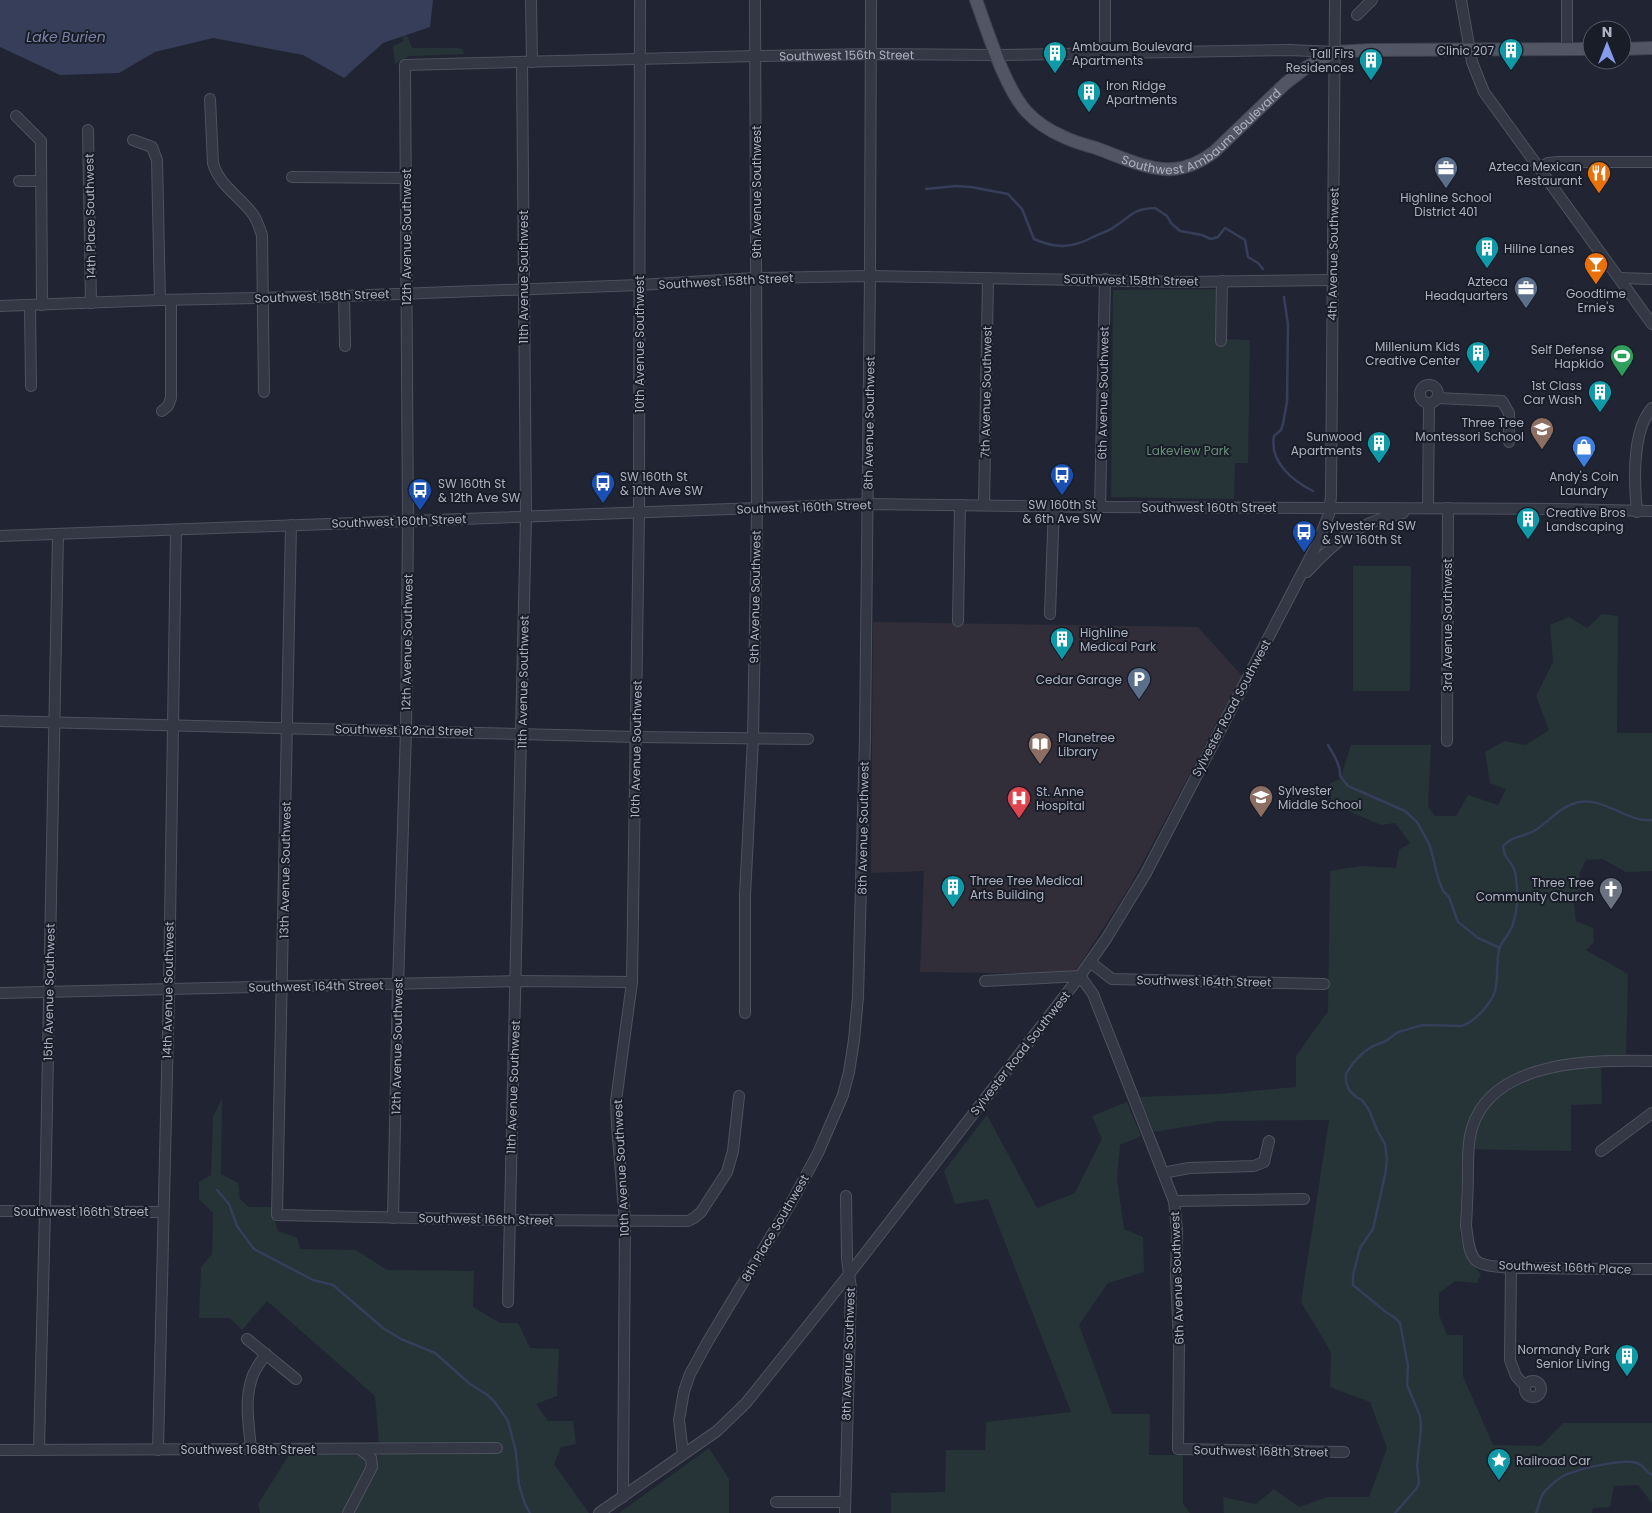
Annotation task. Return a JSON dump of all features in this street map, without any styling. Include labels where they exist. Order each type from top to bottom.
[{"type":"main road","name":"Southwest Ambaum Boulevard","points":[[976,0],[1013,91],[1026,111],[1044,126],[1064,137],[1132,162],[1159,169],[1173,169],[1202,160],[1214,152],[1286,83],[1308,67],[1335,52],[1469,49]]},
{"type":"main road","points":[[1632,49],[1652,48]]},
{"type":"main road","points":[[1469,49],[1582,49]]},
{"type":"street","name":"11th Avenue Southwest","points":[[508,1302],[517,981],[526,516],[523,289],[527,62],[531,0]]},
{"type":"street","name":"10th Avenue Southwest","points":[[623,1497],[625,1221],[616,1101],[632,982],[639,513],[640,0]]},
{"type":"street","name":"9th Avenue Southwest","points":[[745,1013],[745,895],[750,829],[753,739],[757,509],[755,0]]},
{"type":"street","name":"8th Avenue Southwest","points":[[858,997],[863,833],[868,504],[871,0]]},
{"type":"street","points":[[1105,0],[1105,52]]},
{"type":"street","name":"4th Avenue Southwest","points":[[1330,508],[1335,0]]},
{"type":"street","points":[[1358,14],[1372,0]]},
{"type":"street","points":[[1461,0],[1475,74],[1484,92],[1652,324]]},
{"type":"street","points":[[1567,0],[1567,49]]},
{"type":"street","name":"Southwest 156th Street","points":[[405,65],[871,54],[997,55],[1289,50],[1335,52]]},
{"type":"street","points":[[1289,50],[1302,59],[1308,67]]},
{"type":"street","name":"12th Avenue Southwest","points":[[393,1218],[406,730],[408,521],[405,65]]},
{"type":"street","points":[[210,99],[213,163],[215,170],[225,185],[252,213],[262,235],[264,392]]},
{"type":"street","points":[[16,116],[41,141],[42,305]]},
{"type":"street","name":"14th Place Southwest","points":[[88,130],[91,303]]},
{"type":"street","points":[[133,140],[152,147],[157,160],[171,398],[168,406],[162,411]]},
{"type":"street","points":[[1539,168],[1548,163],[1558,162],[1652,162]]},
{"type":"street","points":[[292,177],[406,178]]},
{"type":"street","points":[[19,181],[41,181]]},
{"type":"street","name":"Southwest 158th Street","points":[[0,306],[344,296],[639,285],[756,278],[870,276],[1185,282],[1333,280]]},
{"type":"street","name":"7th Avenue Southwest","points":[[984,505],[988,278]]},
{"type":"street","points":[[1619,278],[1652,279]]},
{"type":"street","name":"6th Avenue Southwest","points":[[1100,507],[1105,279]]},
{"type":"street","points":[[1221,340],[1222,281]]},
{"type":"street","points":[[344,296],[345,346]]},
{"type":"street","points":[[30,306],[31,386]]},
{"type":"street","points":[[1298,582],[1326,551],[1342,537],[1358,527],[1382,517],[1425,508],[1433,401],[1502,401],[1509,413],[1509,442]]},
{"type":"street","points":[[1636,508],[1638,435],[1644,419],[1652,408]]},
{"type":"street","name":"Southwest 160th Street","points":[[0,536],[868,504],[1609,510],[1652,505]]},
{"type":"street","points":[[958,621],[960,504]]},
{"type":"street","points":[[1050,614],[1054,506]]},
{"type":"street","name":"Sylvester Road Southwest","points":[[599,1513],[717,1431],[746,1403],[850,1273],[1080,976],[1106,939],[1145,875],[1298,582],[1322,532],[1330,508]]},
{"type":"street","name":"3rd Avenue Southwest","points":[[1446,741],[1448,508]]},
{"type":"street","name":"Southwest 160th Street","points":[[1636,508],[1652,511]]},
{"type":"street","name":"Southwest 160th Street","points":[[1609,510],[1622,517],[1652,518]]},
{"type":"street","name":"13th Avenue Southwest","points":[[277,1215],[291,525]]},
{"type":"street","name":"14th Avenue Southwest","points":[[158,1450],[169,989],[176,530]]},
{"type":"street","name":"15th Avenue Southwest","points":[[38,1450],[45,1210],[58,534]]},
{"type":"street","name":"Southwest 162nd Street","points":[[0,721],[637,737],[808,739]]},
{"type":"street","name":"Southwest 164th Street","points":[[1090,962],[1112,979],[1324,984]]},
{"type":"street","points":[[985,981],[1080,976]]},
{"type":"street","name":"6th Avenue Southwest","points":[[1080,976],[1093,994],[1174,1201],[1177,1230],[1176,1275],[1179,1343],[1178,1449]]},
{"type":"street","name":"Southwest 164th Street","points":[[0,993],[517,981],[632,982]]},
{"type":"street","name":"8th Place Southwest","points":[[683,1454],[679,1420],[684,1392],[690,1374],[818,1154],[836,1113],[849,1072],[858,997]]},
{"type":"street","name":"Southwest 166th Place","points":[[1652,1061],[1608,1061],[1546,1069],[1524,1075],[1508,1083],[1493,1096],[1474,1120],[1469,1139],[1466,1226],[1470,1249],[1473,1257],[1478,1262],[1512,1268],[1652,1269]]},
{"type":"street","name":"Southwest 166th Street","points":[[277,1215],[683,1222],[694,1218],[706,1205],[731,1163],[739,1096]]},
{"type":"street","points":[[1601,1151],[1652,1113]]},
{"type":"street","points":[[1163,1173],[1189,1168],[1254,1166],[1264,1162],[1269,1141]]},
{"type":"street","name":"8th Avenue Southwest","points":[[845,1513],[850,1288],[850,1273],[847,1259],[846,1196]]},
{"type":"street","points":[[1174,1201],[1304,1199]]},
{"type":"street","name":"Southwest 166th Street","points":[[0,1211],[163,1212]]},
{"type":"street","points":[[1512,1268],[1510,1360],[1516,1376],[1526,1386]]},
{"type":"street","points":[[247,1339],[296,1379]]},
{"type":"street","points":[[251,1449],[249,1389],[252,1376],[266,1354]]},
{"type":"street","name":"Southwest 168th Street","points":[[0,1450],[497,1448]]},
{"type":"street","points":[[348,1513],[372,1466],[371,1458],[360,1449]]},
{"type":"street","name":"Southwest 168th Street","points":[[1178,1449],[1344,1452]]},
{"type":"street","points":[[776,1502],[845,1502]]},
{"type":"shaded area","name":"St. Anne Hospital","points":[[873,622],[1198,627],[1242,676],[1129,888],[1074,974],[920,972],[924,871],[871,873]]},
{"type":"green space","points":[[407,35],[412,48],[459,48],[463,50],[464,54],[409,56],[395,64],[393,46],[404,41],[402,37]]},
{"type":"green space","name":"Lakeview Park","points":[[1221,289],[1220,339],[1250,340],[1248,463],[1235,463],[1234,499],[1111,497],[1113,290]]},
{"type":"green space","points":[[1353,566],[1411,566],[1410,691],[1353,691]]},
{"type":"green space","points":[[1602,614],[1618,616],[1617,733],[1652,733],[1652,871],[1626,872],[1602,859],[1586,860],[1579,874],[1582,889],[1573,898],[1576,921],[1593,928],[1594,942],[1586,950],[1628,974],[1626,1058],[1601,1058],[1602,1104],[1571,1105],[1571,1151],[1463,1149],[1460,1235],[1468,1260],[1481,1274],[1477,1283],[1455,1281],[1439,1293],[1439,1315],[1447,1335],[1463,1335],[1463,1376],[1493,1445],[1541,1446],[1563,1423],[1652,1423],[1652,1503],[1638,1485],[1614,1486],[1610,1507],[1593,1508],[1592,1513],[1224,1513],[1223,1497],[1256,1504],[1274,1489],[1299,1507],[1328,1497],[1369,1497],[1387,1448],[1370,1402],[1330,1387],[1331,1352],[1301,1302],[1329,1120],[1220,1121],[1154,1132],[1140,1097],[1219,1094],[1296,1087],[1296,1056],[1328,1011],[1330,871],[1361,866],[1396,868],[1399,850],[1410,843],[1395,823],[1381,825],[1332,804],[1329,784],[1340,779],[1351,745],[1431,745],[1428,806],[1435,816],[1456,816],[1468,795],[1498,805],[1506,789],[1490,783],[1485,752],[1504,741],[1526,745],[1549,730],[1536,696],[1553,662],[1550,625],[1569,617],[1587,628]]},
{"type":"green space","points":[[222,1098],[221,1174],[238,1183],[240,1199],[249,1207],[271,1207],[278,1231],[297,1238],[300,1249],[356,1250],[387,1270],[474,1271],[473,1307],[500,1323],[518,1323],[530,1348],[559,1349],[557,1396],[536,1404],[548,1421],[573,1421],[576,1444],[561,1447],[554,1464],[589,1513],[260,1513],[258,1504],[289,1455],[380,1455],[375,1396],[267,1301],[242,1330],[230,1318],[199,1318],[201,1267],[212,1254],[213,1213],[199,1199],[199,1182],[211,1175],[213,1117]]},
{"type":"green space","points":[[1127,1102],[1141,1136],[1120,1145],[1117,1179],[1124,1229],[1143,1237],[1144,1272],[1108,1283],[1079,1325],[1112,1414],[1150,1414],[1149,1455],[1183,1455],[1183,1504],[1190,1513],[891,1513],[891,1493],[945,1492],[946,1450],[985,1450],[986,1422],[1071,1412],[988,1199],[955,1204],[944,1171],[987,1115],[1037,1208],[1075,1193],[1102,1139],[1092,1116]]},
{"type":"green space","points":[[709,1448],[729,1479],[729,1513],[619,1513]]},
{"type":"water","name":"Lake Burien","points":[[0,0],[433,0],[430,27],[383,43],[344,78],[303,55],[213,38],[155,52],[119,73],[60,75],[0,47]]},
{"type":"waterway","points":[[926,189],[956,186],[1008,194],[1022,209],[1034,239],[1057,246],[1086,241],[1112,229],[1141,210],[1155,208],[1167,216],[1171,223],[1180,231],[1202,235],[1211,239],[1218,237],[1225,228],[1245,240],[1248,257],[1258,263],[1263,269]]},
{"type":"waterway","points":[[1284,297],[1288,325],[1287,402],[1283,424],[1281,430],[1274,436],[1273,445],[1275,454],[1284,470],[1298,482],[1313,491]]},
{"type":"waterway","points":[[1328,745],[1338,764],[1340,776],[1348,786],[1405,811],[1417,822],[1430,846],[1439,881],[1443,891],[1449,897],[1458,922],[1478,938],[1500,948]]},
{"type":"waterway","points":[[1395,1513],[1417,1488],[1419,1482],[1417,1466],[1421,1428],[1420,1416],[1407,1385],[1408,1366],[1400,1323],[1353,1285],[1353,1275],[1360,1248],[1373,1229],[1387,1160],[1385,1144],[1369,1110],[1362,1100],[1349,1090],[1346,1074],[1353,1063],[1364,1052],[1386,1041],[1398,1032],[1423,1025],[1462,1026],[1473,1020],[1484,1009],[1495,992],[1500,947],[1515,918],[1516,876],[1504,850],[1503,846],[1506,843],[1534,831],[1563,809],[1580,802],[1601,804],[1631,817],[1641,820],[1652,820]]},
{"type":"waterway","points":[[217,1190],[229,1204],[237,1226],[254,1249],[313,1280],[333,1285],[383,1328],[401,1339],[435,1353],[470,1384],[494,1401],[508,1421],[516,1452],[519,1485],[530,1513]]},
{"type":"waterway","points":[[1536,1513],[1544,1492],[1553,1483],[1572,1472],[1604,1464],[1626,1462],[1641,1465],[1652,1475]]},
{"type":"place","name":"Clinic 207","points":[[1511,71]]},
{"type":"place","name":"Ambaum Boulevard Apartments","points":[[1055,74]]},
{"type":"place","name":"Tall Firs Residences","points":[[1371,81]]},
{"type":"place","name":"Iron Ridge Apartments","points":[[1089,113]]},
{"type":"place","name":"Highline School District 401","points":[[1446,189]]},
{"type":"place","name":"Azteca Mexican Restaurant","points":[[1599,194]]},
{"type":"place","name":"Hiline Lanes","points":[[1487,269]]},
{"type":"place","name":"Goodtime Ernie's","points":[[1596,285]]},
{"type":"place","name":"Azteca Headquarters","points":[[1526,309]]},
{"type":"place","name":"Millenium Kids Creative Center","points":[[1478,374]]},
{"type":"place","name":"Self Defense Hapkido","points":[[1622,377]]},
{"type":"place","name":"1st Class Car Wash","points":[[1600,413]]},
{"type":"place","name":"Three Tree Montessori School","points":[[1542,450]]},
{"type":"place","name":"Sunwood Apartments","points":[[1379,464]]},
{"type":"place","name":"Andy's Coin Laundry","points":[[1584,468]]},
{"type":"place","name":"SW 160th St & 6th Ave SW","points":[[1062,496]]},
{"type":"place","name":"SW 160th St & 10th Ave SW","points":[[603,504]]},
{"type":"place","name":"SW 160th St & 12th Ave SW","points":[[420,511]]},
{"type":"place","name":"Creative Bros Landscaping","points":[[1528,540]]},
{"type":"place","name":"Sylvester Rd SW & SW 160th St","points":[[1304,553]]},
{"type":"place","name":"Highline Medical Park","points":[[1062,660]]},
{"type":"place","name":"Cedar Garage","points":[[1139,700]]},
{"type":"place","name":"Planetree Library","points":[[1040,765]]},
{"type":"place","name":"Sylvester Middle School","points":[[1261,818]]},
{"type":"place","name":"St. Anne Hospital","points":[[1019,819]]},
{"type":"place","name":"Three Tree Medical Arts Building","points":[[953,908]]},
{"type":"place","name":"Three Tree Community Church","points":[[1611,910]]},
{"type":"place","name":"Normandy Park Senior Living","points":[[1627,1377]]},
{"type":"place","name":"Railroad Car","points":[[1499,1481]]}]
